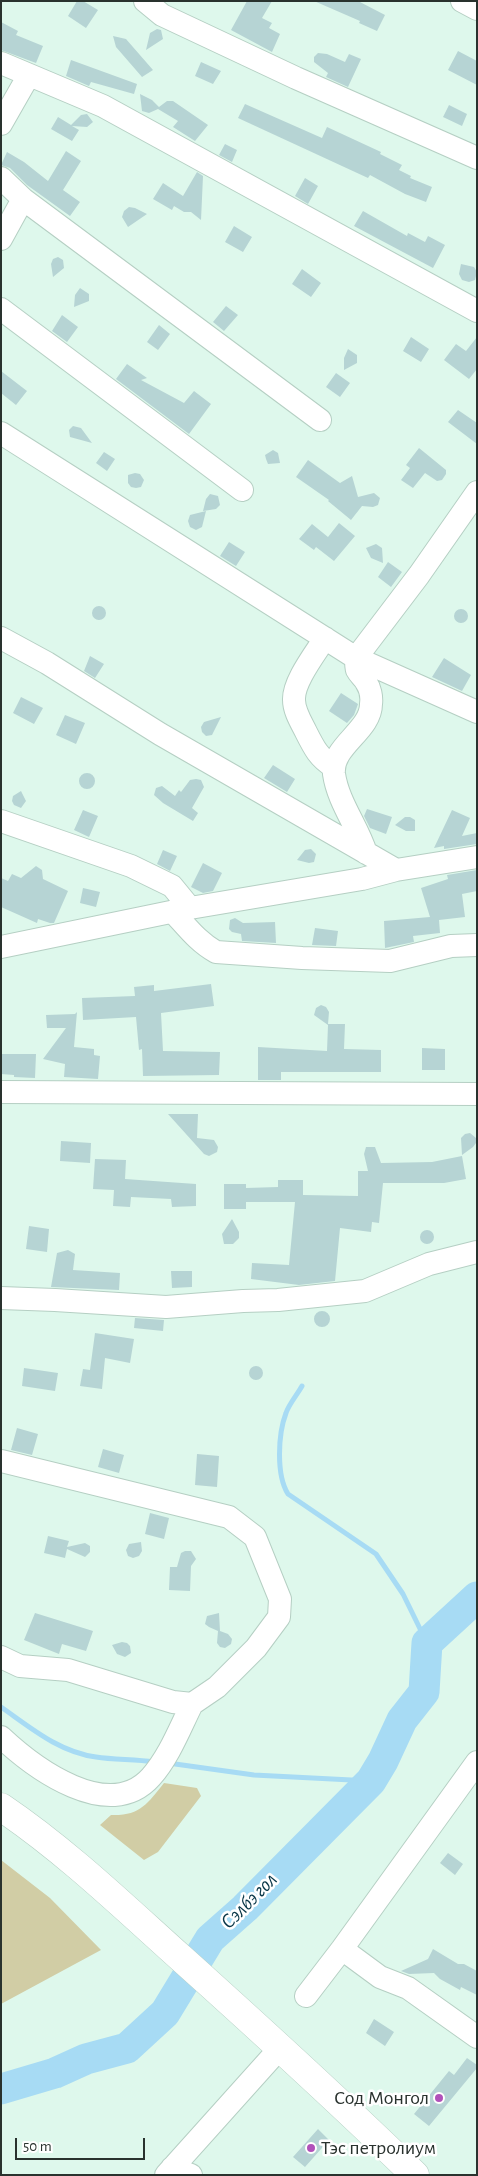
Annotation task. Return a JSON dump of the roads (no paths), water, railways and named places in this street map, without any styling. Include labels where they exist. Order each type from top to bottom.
[{"type":"main road","points":[[1,1807],[36,1832],[118,1901],[272,2040],[415,2175]]},
{"type":"street","points":[[146,1],[162,15],[296,78],[477,158]]},
{"type":"street","points":[[462,1],[477,9]]},
{"type":"street","points":[[1,64],[103,106],[477,311]]},
{"type":"street","points":[[1,124],[29,75]]},
{"type":"street","points":[[1,178],[23,199],[320,420]]},
{"type":"street","points":[[1,240],[23,199]]},
{"type":"street","points":[[1,309],[242,490]]},
{"type":"street","points":[[1,433],[356,658],[477,712]]},
{"type":"street","points":[[366,853],[334,775],[334,767],[338,756],[369,714],[371,705],[367,683],[357,670],[356,658],[419,576],[477,492]]},
{"type":"street","points":[[1,638],[47,663],[160,734],[396,870]]},
{"type":"street","points":[[325,638],[302,675],[296,688],[294,699],[296,711],[315,750],[323,760],[334,767]]},
{"type":"street","points":[[1,821],[131,866],[172,886],[195,937],[205,946],[216,952],[302,958],[390,961],[452,946],[477,945]]},
{"type":"street","points":[[1,947],[182,910],[362,879],[396,870],[477,857]]},
{"type":"street","points":[[1,1092],[477,1094]]},
{"type":"street","points":[[1,1298],[166,1307],[288,1299],[365,1291],[429,1264],[477,1252]]},
{"type":"street","points":[[1,1461],[229,1517],[255,1537],[280,1598],[279,1617],[256,1648],[217,1687],[192,1704],[169,1750],[151,1777],[127,1792],[110,1796],[73,1786],[51,1775],[1,1737]]},
{"type":"street","points":[[1,1657],[20,1666],[68,1670],[164,1699],[192,1704]]},
{"type":"street","points":[[306,1996],[477,1762]]},
{"type":"street","points":[[342,1949],[380,1977],[408,1988],[477,2037]]},
{"type":"street","points":[[176,2172],[272,2040]]},
{"type":"waterway","name":"Сэлбэ гол","points":[[302,1386],[287,1410],[281,1432],[280,1466],[284,1486],[288,1494],[376,1554],[403,1594],[427,1643]]},
{"type":"waterway","name":"Сэлбэ гол","points":[[1,2089],[55,2073],[86,2059],[127,2048],[165,2013],[210,1939],[245,1908],[371,1781],[383,1761],[402,1720],[424,1692],[427,1643],[477,1597]]},
{"type":"waterway","points":[[1,1707],[34,1731],[70,1750],[96,1757],[154,1762]]},
{"type":"waterway","points":[[168,1763],[254,1775],[371,1781]]},
{"type":"place","name":"Сод Монгол","points":[[439,2098]]},
{"type":"place","name":"Тэс петролиум","points":[[311,2148]]}]
